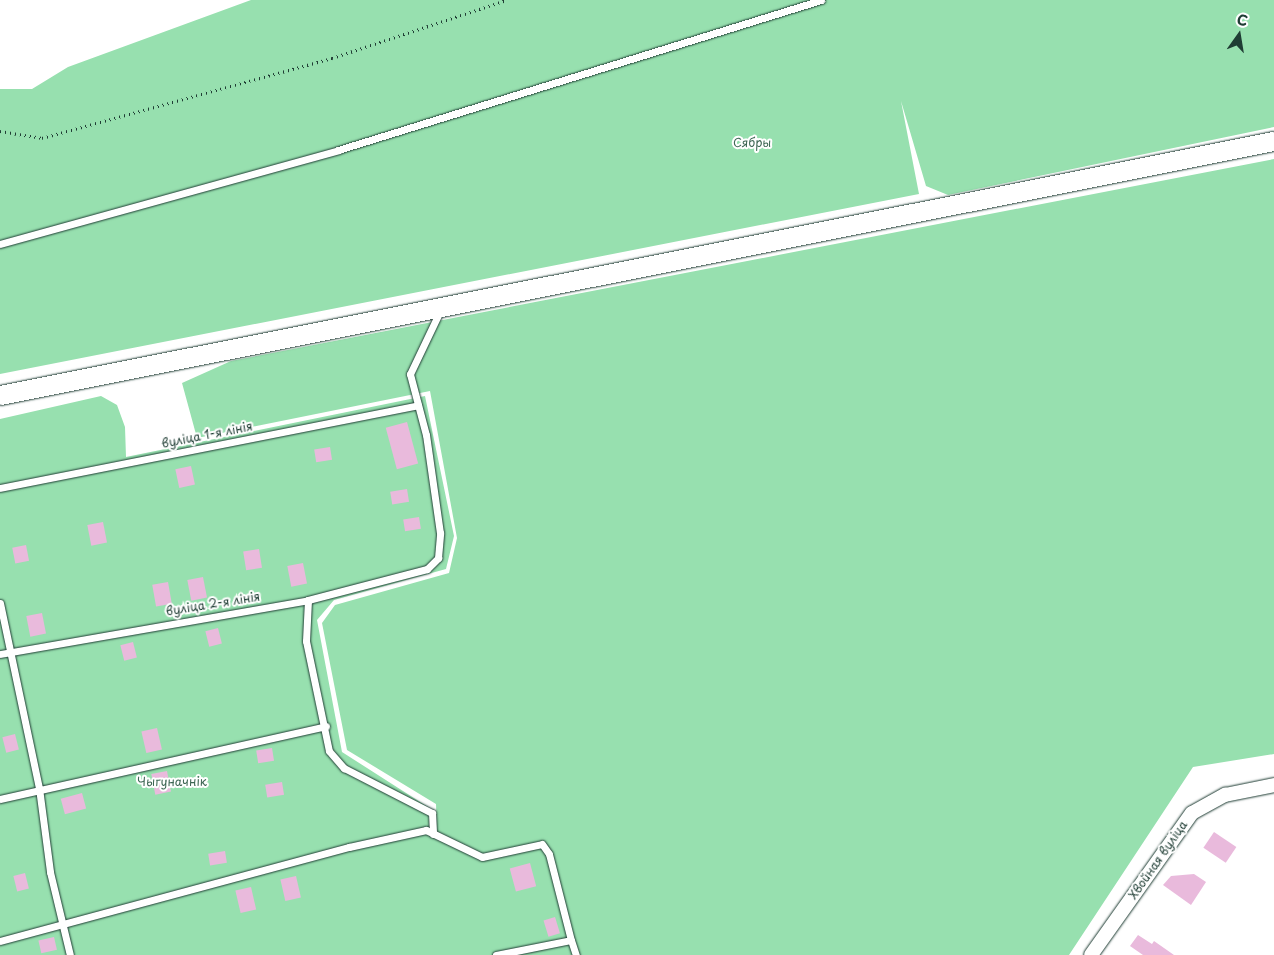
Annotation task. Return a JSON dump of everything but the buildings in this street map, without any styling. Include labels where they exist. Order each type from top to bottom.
[{"type":"main road","points":[[0,395],[1274,141]]},
{"type":"street","name":"Хвойная вуліца","points":[[1092,955],[1192,813],[1225,795],[1274,785]]},
{"type":"lane","points":[[0,244],[338,150],[821,0]]},
{"type":"lane","points":[[418,405],[410,374],[442,308]]},
{"type":"lane","name":"вуліца 1-я лінія","points":[[0,488],[418,405]]},
{"type":"lane","name":"вуліца 2-я лінія","points":[[0,654],[308,600],[427,568],[438,558],[440,533],[418,405]]},
{"type":"lane","points":[[308,600],[306,641],[326,726],[329,751],[344,768],[432,813],[433,834]]},
{"type":"lane","points":[[0,603],[39,788],[61,922],[70,955]]},
{"type":"lane","points":[[0,799],[39,788],[326,726]]},
{"type":"lane","points":[[0,941],[61,922],[359,844],[426,830],[482,857],[542,844],[549,854],[576,955]]},
{"type":"lane","points":[[496,955],[571,940]]},
{"type":"path","points":[[0,131],[42,138],[332,58],[506,0]]},
{"type":"green space","name":"Сябры","points":[[251,0],[1274,0],[1274,127],[948,195],[926,186],[901,101],[919,194],[0,374],[0,89],[32,89],[68,67]]},
{"type":"green space","name":"Чыгуначнік","points":[[1274,159],[1274,754],[1193,767],[1069,955],[0,955],[0,419],[101,396],[117,405],[125,427],[126,457],[425,396],[454,536],[446,569],[334,600],[317,620],[342,752],[428,807],[430,836],[474,849],[437,833],[436,804],[347,750],[322,623],[335,605],[449,573],[457,538],[430,391],[197,438],[182,383],[231,361]]}]
